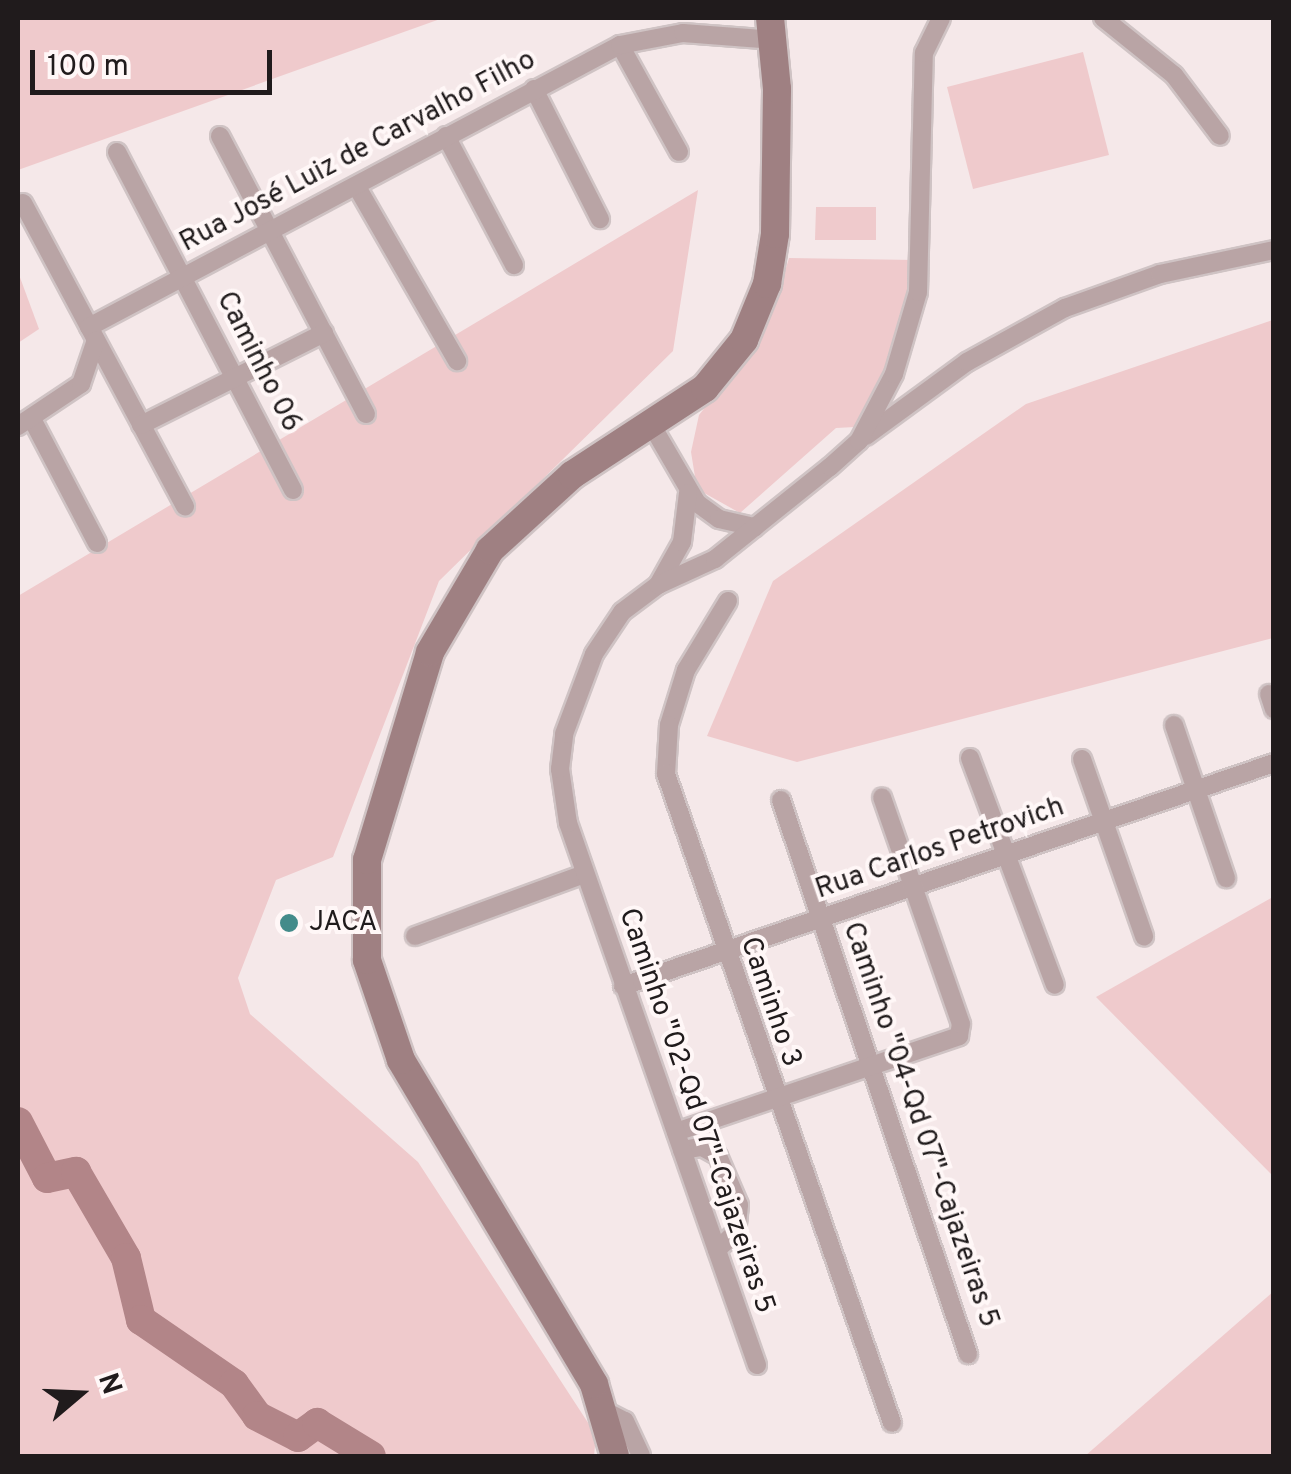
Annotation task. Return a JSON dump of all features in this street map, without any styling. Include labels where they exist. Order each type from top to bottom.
[{"type":"main road","points":[[615,1456],[605,1411],[568,1338],[401,1060],[367,960],[363,897],[380,800],[423,671],[472,574],[540,500],[651,424],[729,362],[767,284],[776,201],[774,26]]},
{"type":"street","points":[[859,441],[894,374],[915,312],[925,221],[924,52],[940,18]]},
{"type":"street","points":[[1104,18],[1174,76],[1220,136]]},
{"type":"street","name":"Rua José Luiz de Carvalho Filho","points":[[92,333],[183,277],[620,45],[683,32],[774,26]]},
{"type":"street","points":[[620,45],[679,152]]},
{"type":"street","points":[[534,89],[600,219]]},
{"type":"street","points":[[220,136],[366,414]]},
{"type":"street","points":[[446,136],[514,265]]},
{"type":"street","name":"Caminho 06","points":[[117,152],[292,490]]},
{"type":"street","points":[[357,187],[457,361]]},
{"type":"street","points":[[23,203],[184,507]]},
{"type":"street","points":[[658,584],[700,569],[859,441],[967,362],[1066,308],[1160,274],[1274,250]]},
{"type":"street","points":[[92,333],[80,384],[25,423],[98,543]]},
{"type":"street","points":[[141,425],[324,333]]},
{"type":"street","points":[[651,424],[688,493],[719,519],[755,526]]},
{"type":"street","points":[[658,584],[682,542],[688,493]]},
{"type":"street","name":"Caminho \"02-Qd 07\"-Cajazeiras 5","points":[[658,584],[606,631],[564,734],[564,798],[584,874],[756,1365]]},
{"type":"street","name":"Caminho 3","points":[[728,601],[686,670],[665,752],[669,788],[775,1099],[892,1423]]},
{"type":"street","points":[[1174,725],[1226,878]]},
{"type":"street","points":[[970,758],[1055,985]]},
{"type":"street","points":[[1082,759],[1144,936]]},
{"type":"street","name":"Rua Carlos Petrovich","points":[[623,986],[1102,822],[1196,794],[1274,763]]},
{"type":"street","points":[[679,1141],[775,1099],[959,1036],[961,1024],[882,797]]},
{"type":"street","name":"Caminho \"04-Qd 07\"-Cajazeiras 5","points":[[780,800],[968,1354]]},
{"type":"street","points":[[416,936],[584,874]]},
{"type":"street","points":[[679,1141],[710,1150],[734,1192],[739,1224],[717,1250]]},
{"type":"street","points":[[605,1411],[626,1421],[641,1456]]},
{"type":"shaded area","points":[[18,18],[443,18],[18,170]]},
{"type":"shaded area","points":[[1083,52],[1109,155],[973,189],[947,87]]},
{"type":"shaded area","points":[[698,190],[673,351],[439,581],[333,857],[276,880],[238,978],[250,1014],[418,1162],[596,1435],[594,1456],[18,1456],[18,596]]},
{"type":"shaded area","points":[[816,207],[876,207],[876,240],[815,240]]},
{"type":"shaded area","points":[[789,258],[915,260],[885,375],[855,427],[836,428],[740,513],[697,489],[691,452],[699,415],[749,352],[774,307]]},
{"type":"shaded area","points":[[18,272],[39,329],[18,343]]},
{"type":"shaded area","points":[[1273,320],[1273,638],[797,762],[707,736],[773,581],[1026,404]]},
{"type":"shaded area","points":[[1273,897],[1273,1176],[1096,997]]},
{"type":"shaded area","points":[[1273,1292],[1273,1456],[1085,1456]]},
{"type":"waterway","points":[[18,1122],[47,1178],[76,1172],[126,1258],[141,1320],[234,1384],[257,1416],[298,1437],[317,1423],[371,1456]]},
{"type":"place","name":"JACA","points":[[289,923]]}]
